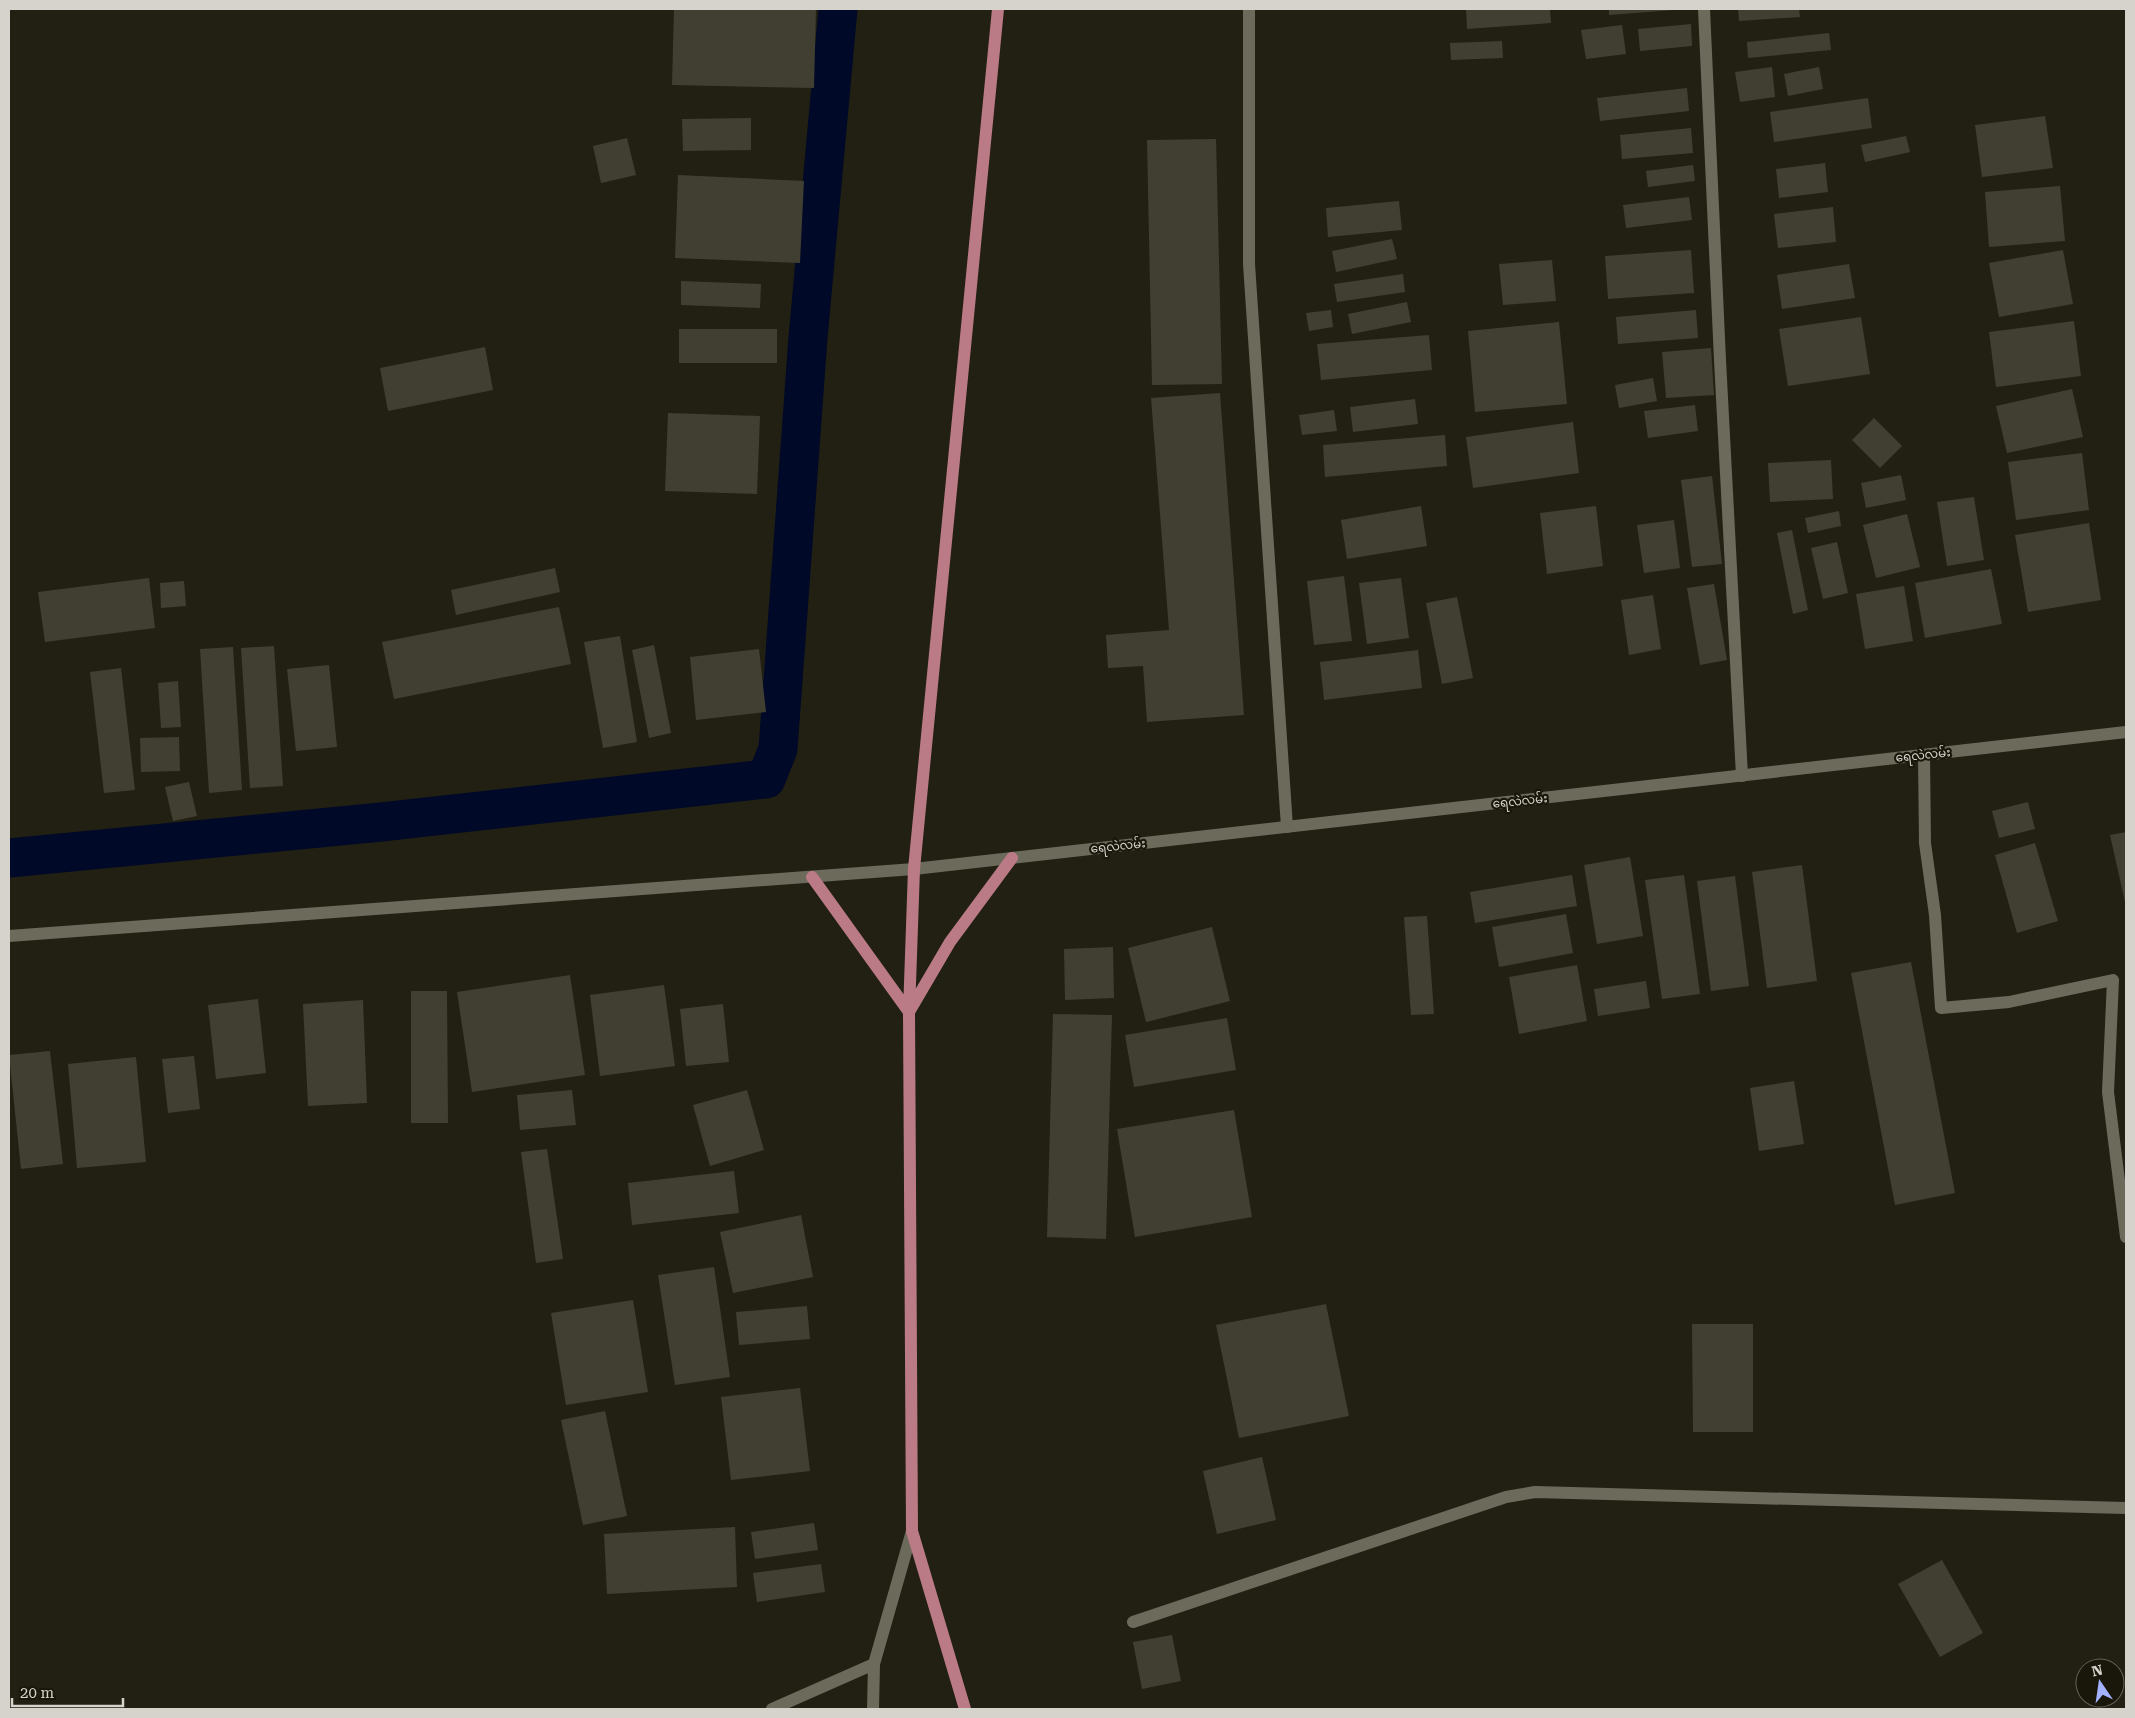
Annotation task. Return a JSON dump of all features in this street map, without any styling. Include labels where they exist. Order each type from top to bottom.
[{"type":"main road","points":[[965,1709],[912,1531],[909,1012],[914,870],[998,9]]},
{"type":"main road","points":[[909,1012],[950,942],[1012,858]]},
{"type":"main road","points":[[812,877],[909,1012]]},
{"type":"street","points":[[1249,9],[1249,264],[1287,827]]},
{"type":"street","points":[[1704,9],[1742,776]]},
{"type":"street","name":"ရေလဲလမ်း","points":[[9,936],[914,870],[2126,732]]},
{"type":"street","points":[[1924,755],[1925,843],[1935,915],[1941,1008],[2009,1002],[2113,980],[2108,1092],[2126,1237]]},
{"type":"street","points":[[1134,1622],[1506,1497],[1535,1492],[2126,1508]]},
{"type":"street","points":[[873,1709],[874,1664],[912,1531]]},
{"type":"street","points":[[772,1709],[874,1664]]},
{"type":"building","points":[[674,9],[816,9],[814,88],[672,85]]},
{"type":"building","points":[[1466,9],[1550,9],[1551,23],[1467,29]]},
{"type":"building","points":[[1609,9],[1674,9],[1674,10],[1609,15]]},
{"type":"building","points":[[1738,9],[1799,9],[1800,17],[1739,21]]},
{"type":"building","points":[[1691,24],[1692,46],[1640,51],[1638,29]]},
{"type":"building","points":[[1622,25],[1626,54],[1586,59],[1581,30]]},
{"type":"building","points":[[1829,33],[1831,50],[1748,58],[1747,42]]},
{"type":"building","points":[[1502,41],[1503,58],[1451,60],[1450,43]]},
{"type":"building","points":[[1772,67],[1775,97],[1740,102],[1735,72]]},
{"type":"building","points":[[1819,67],[1823,89],[1788,96],[1784,74]]},
{"type":"building","points":[[1687,88],[1689,111],[1600,121],[1597,98]]},
{"type":"building","points":[[1868,98],[1872,128],[1774,142],[1770,112]]},
{"type":"building","points":[[2045,116],[2053,168],[1982,177],[1975,125]]},
{"type":"building","points":[[751,118],[751,150],[683,151],[682,119]]},
{"type":"building","points":[[1691,128],[1693,153],[1622,159],[1620,135]]},
{"type":"building","points":[[1906,136],[1910,152],[1865,162],[1861,145]]},
{"type":"building","points":[[627,138],[636,175],[601,183],[593,146]]},
{"type":"building","points":[[1216,139],[1222,384],[1152,385],[1147,140]]},
{"type":"building","points":[[1825,163],[1828,192],[1779,198],[1776,169]]},
{"type":"building","points":[[1693,165],[1695,181],[1648,187],[1646,171]]},
{"type":"building","points":[[678,175],[804,181],[800,263],[675,258]]},
{"type":"building","points":[[2060,186],[2065,241],[1989,247],[1985,192]]},
{"type":"building","points":[[1689,197],[1692,220],[1626,228],[1623,205]]},
{"type":"building","points":[[1399,201],[1402,230],[1328,237],[1326,208]]},
{"type":"building","points":[[1833,207],[1836,242],[1778,248],[1774,214]]},
{"type":"building","points":[[1392,239],[1397,259],[1336,272],[1332,251]]},
{"type":"building","points":[[1691,250],[1694,293],[1608,299],[1605,256]]},
{"type":"building","points":[[2063,250],[2073,304],[1999,317],[1989,263]]},
{"type":"building","points":[[1552,260],[1556,301],[1503,305],[1499,264]]},
{"type":"building","points":[[1849,264],[1855,298],[1782,309],[1777,275]]},
{"type":"building","points":[[1403,274],[1405,292],[1337,302],[1334,284]]},
{"type":"building","points":[[681,281],[761,284],[760,308],[681,305]]},
{"type":"building","points":[[1407,302],[1411,322],[1352,334],[1348,314]]},
{"type":"building","points":[[1331,310],[1333,327],[1309,331],[1306,313]]},
{"type":"building","points":[[1696,310],[1698,338],[1618,344],[1616,317]]},
{"type":"building","points":[[1861,317],[1870,374],[1788,386],[1779,329]]},
{"type":"building","points":[[2074,321],[2081,376],[1996,387],[1989,332]]},
{"type":"building","points":[[1559,322],[1567,404],[1475,412],[1468,331]]},
{"type":"building","points":[[679,329],[777,329],[777,363],[679,363]]},
{"type":"building","points":[[1429,335],[1432,370],[1321,380],[1317,344]]},
{"type":"building","points":[[485,347],[493,390],[388,411],[380,368]]},
{"type":"building","points":[[1711,348],[1714,395],[1666,398],[1662,352]]},
{"type":"building","points":[[1653,378],[1657,401],[1619,408],[1615,385]]},
{"type":"building","points":[[2072,389],[2083,437],[2007,453],[1996,406]]},
{"type":"building","points":[[1220,393],[1244,715],[1147,722],[1143,666],[1108,668],[1106,635],[1169,630],[1151,398]]},
{"type":"building","points":[[1415,399],[1418,424],[1353,432],[1350,407]]},
{"type":"building","points":[[1695,405],[1698,431],[1648,438],[1644,411]]},
{"type":"building","points":[[1334,410],[1337,431],[1302,435],[1299,415]]},
{"type":"building","points":[[668,413],[760,416],[757,494],[665,491]]},
{"type":"building","points":[[1874,418],[1902,446],[1880,468],[1852,440]]},
{"type":"building","points":[[1573,422],[1579,473],[1473,488],[1466,437]]},
{"type":"building","points":[[1445,435],[1447,466],[1325,477],[1323,445]]},
{"type":"building","points":[[2082,453],[2089,510],[2016,520],[2008,462]]},
{"type":"building","points":[[1831,460],[1833,499],[1770,502],[1768,463]]},
{"type":"building","points":[[1901,475],[1906,500],[1866,508],[1861,483]]},
{"type":"building","points":[[1712,476],[1722,564],[1692,567],[1681,480]]},
{"type":"building","points":[[1974,497],[1984,560],[1947,566],[1937,502]]},
{"type":"building","points":[[1421,506],[1427,546],[1347,559],[1341,520]]},
{"type":"building","points":[[1596,506],[1603,566],[1547,574],[1540,513]]},
{"type":"building","points":[[1839,511],[1841,526],[1808,533],[1805,518]]},
{"type":"building","points":[[1907,514],[1920,567],[1876,578],[1863,525]]},
{"type":"building","points":[[1674,520],[1680,568],[1644,573],[1637,525]]},
{"type":"building","points":[[2089,523],[2101,600],[2028,612],[2015,535]]},
{"type":"building","points":[[1792,530],[1808,610],[1793,614],[1777,533]]},
{"type":"building","points":[[1837,542],[1848,593],[1823,599],[1811,548]]},
{"type":"building","points":[[555,568],[560,592],[456,615],[451,590]]},
{"type":"building","points":[[1991,569],[2002,624],[1925,638],[1915,583]]},
{"type":"building","points":[[1344,576],[1352,641],[1314,645],[1307,581]]},
{"type":"building","points":[[149,578],[155,628],[45,642],[38,592]]},
{"type":"building","points":[[1401,578],[1409,638],[1367,644],[1359,583]]},
{"type":"building","points":[[184,581],[186,606],[161,608],[160,583]]},
{"type":"building","points":[[1714,584],[1727,660],[1700,665],[1687,588]]},
{"type":"building","points":[[1904,586],[1913,641],[1865,649],[1856,594]]},
{"type":"building","points":[[1653,595],[1661,649],[1629,655],[1621,600]]},
{"type":"building","points":[[1457,597],[1473,678],[1442,684],[1426,603]]},
{"type":"building","points":[[559,607],[571,664],[394,699],[382,642]]},
{"type":"building","points":[[620,636],[637,742],[603,748],[584,642]]},
{"type":"building","points":[[654,645],[671,733],[649,738],[632,650]]},
{"type":"building","points":[[274,646],[283,786],[250,788],[241,648]]},
{"type":"building","points":[[233,647],[242,790],[209,793],[200,649]]},
{"type":"building","points":[[759,649],[766,712],[696,720],[690,657]]},
{"type":"building","points":[[1418,650],[1422,688],[1324,700],[1320,662]]},
{"type":"building","points":[[329,665],[337,747],[296,751],[287,669]]},
{"type":"building","points":[[121,668],[135,790],[104,793],[90,672]]},
{"type":"building","points":[[178,681],[181,727],[161,728],[158,683]]},
{"type":"building","points":[[179,737],[180,771],[141,772],[140,738]]},
{"type":"building","points":[[189,782],[197,816],[173,821],[165,787]]},
{"type":"building","points":[[2028,802],[2035,829],[1999,838],[1992,811]]},
{"type":"building","points":[[2126,832],[2126,902],[2125,902],[2110,835]]},
{"type":"building","points":[[2035,843],[2058,921],[2017,933],[1995,855]]},
{"type":"building","points":[[1630,857],[1643,936],[1597,944],[1584,865]]},
{"type":"building","points":[[1802,865],[1817,981],[1767,988],[1752,872]]},
{"type":"building","points":[[1572,875],[1577,906],[1475,923],[1470,892]]},
{"type":"building","points":[[1684,875],[1700,994],[1662,999],[1645,880]]},
{"type":"building","points":[[1735,876],[1749,986],[1711,991],[1697,881]]},
{"type":"building","points":[[1566,914],[1573,953],[1499,967],[1492,927]]},
{"type":"building","points":[[1427,916],[1434,1014],[1411,1015],[1404,917]]},
{"type":"building","points":[[1212,927],[1230,1001],[1146,1022],[1128,948]]},
{"type":"building","points":[[1113,947],[1114,998],[1065,1000],[1064,949]]},
{"type":"building","points":[[1911,962],[1955,1193],[1895,1205],[1851,973]]},
{"type":"building","points":[[1577,965],[1587,1021],[1519,1034],[1509,977]]},
{"type":"building","points":[[570,975],[585,1075],[472,1092],[457,992]]},
{"type":"building","points":[[1646,981],[1650,1008],[1598,1016],[1594,989]]},
{"type":"building","points":[[664,985],[675,1066],[600,1076],[590,995]]},
{"type":"building","points":[[411,991],[447,991],[448,1123],[411,1123]]},
{"type":"building","points":[[258,999],[266,1073],[216,1079],[208,1005]]},
{"type":"building","points":[[363,1000],[367,1103],[308,1106],[303,1004]]},
{"type":"building","points":[[723,1004],[729,1062],[686,1066],[680,1009]]},
{"type":"building","points":[[1053,1014],[1112,1015],[1106,1239],[1047,1237]]},
{"type":"building","points":[[1227,1018],[1236,1070],[1134,1087],[1125,1035]]},
{"type":"building","points":[[50,1051],[63,1164],[21,1169],[9,1055]]},
{"type":"building","points":[[194,1056],[200,1109],[168,1113],[162,1059]]},
{"type":"building","points":[[136,1057],[146,1162],[77,1168],[68,1064]]},
{"type":"building","points":[[1794,1081],[1804,1144],[1759,1151],[1750,1088]]},
{"type":"building","points":[[572,1090],[576,1125],[520,1130],[517,1095]]},
{"type":"building","points":[[747,1090],[764,1150],[710,1166],[693,1105]]},
{"type":"building","points":[[1234,1110],[1252,1217],[1135,1237],[1117,1129]]},
{"type":"building","points":[[547,1149],[563,1259],[536,1263],[521,1152]]},
{"type":"building","points":[[734,1171],[739,1213],[632,1225],[628,1183]]},
{"type":"building","points":[[801,1215],[813,1277],[733,1293],[720,1232]]},
{"type":"building","points":[[714,1267],[730,1377],[675,1385],[658,1275]]},
{"type":"building","points":[[633,1300],[648,1392],[566,1405],[551,1313]]},
{"type":"building","points":[[1326,1304],[1349,1416],[1239,1438],[1216,1325]]},
{"type":"building","points":[[807,1306],[810,1339],[739,1345],[736,1312]]},
{"type":"building","points":[[1692,1324],[1753,1324],[1753,1432],[1693,1432]]},
{"type":"building","points":[[800,1388],[810,1471],[731,1480],[721,1397]]},
{"type":"building","points":[[605,1411],[627,1516],[583,1525],[561,1420]]},
{"type":"building","points":[[1262,1457],[1276,1520],[1217,1534],[1203,1471]]},
{"type":"building","points":[[814,1523],[818,1550],[755,1559],[751,1532]]},
{"type":"building","points":[[735,1527],[737,1587],[607,1594],[604,1534]]},
{"type":"building","points":[[1942,1560],[1983,1633],[1940,1657],[1898,1584]]},
{"type":"building","points":[[821,1564],[825,1592],[757,1602],[753,1573]]},
{"type":"building","points":[[1172,1635],[1181,1681],[1142,1689],[1133,1642]]},
{"type":"waterway","points":[[9,858],[381,822],[766,779],[778,749],[808,338],[838,9]]}]
